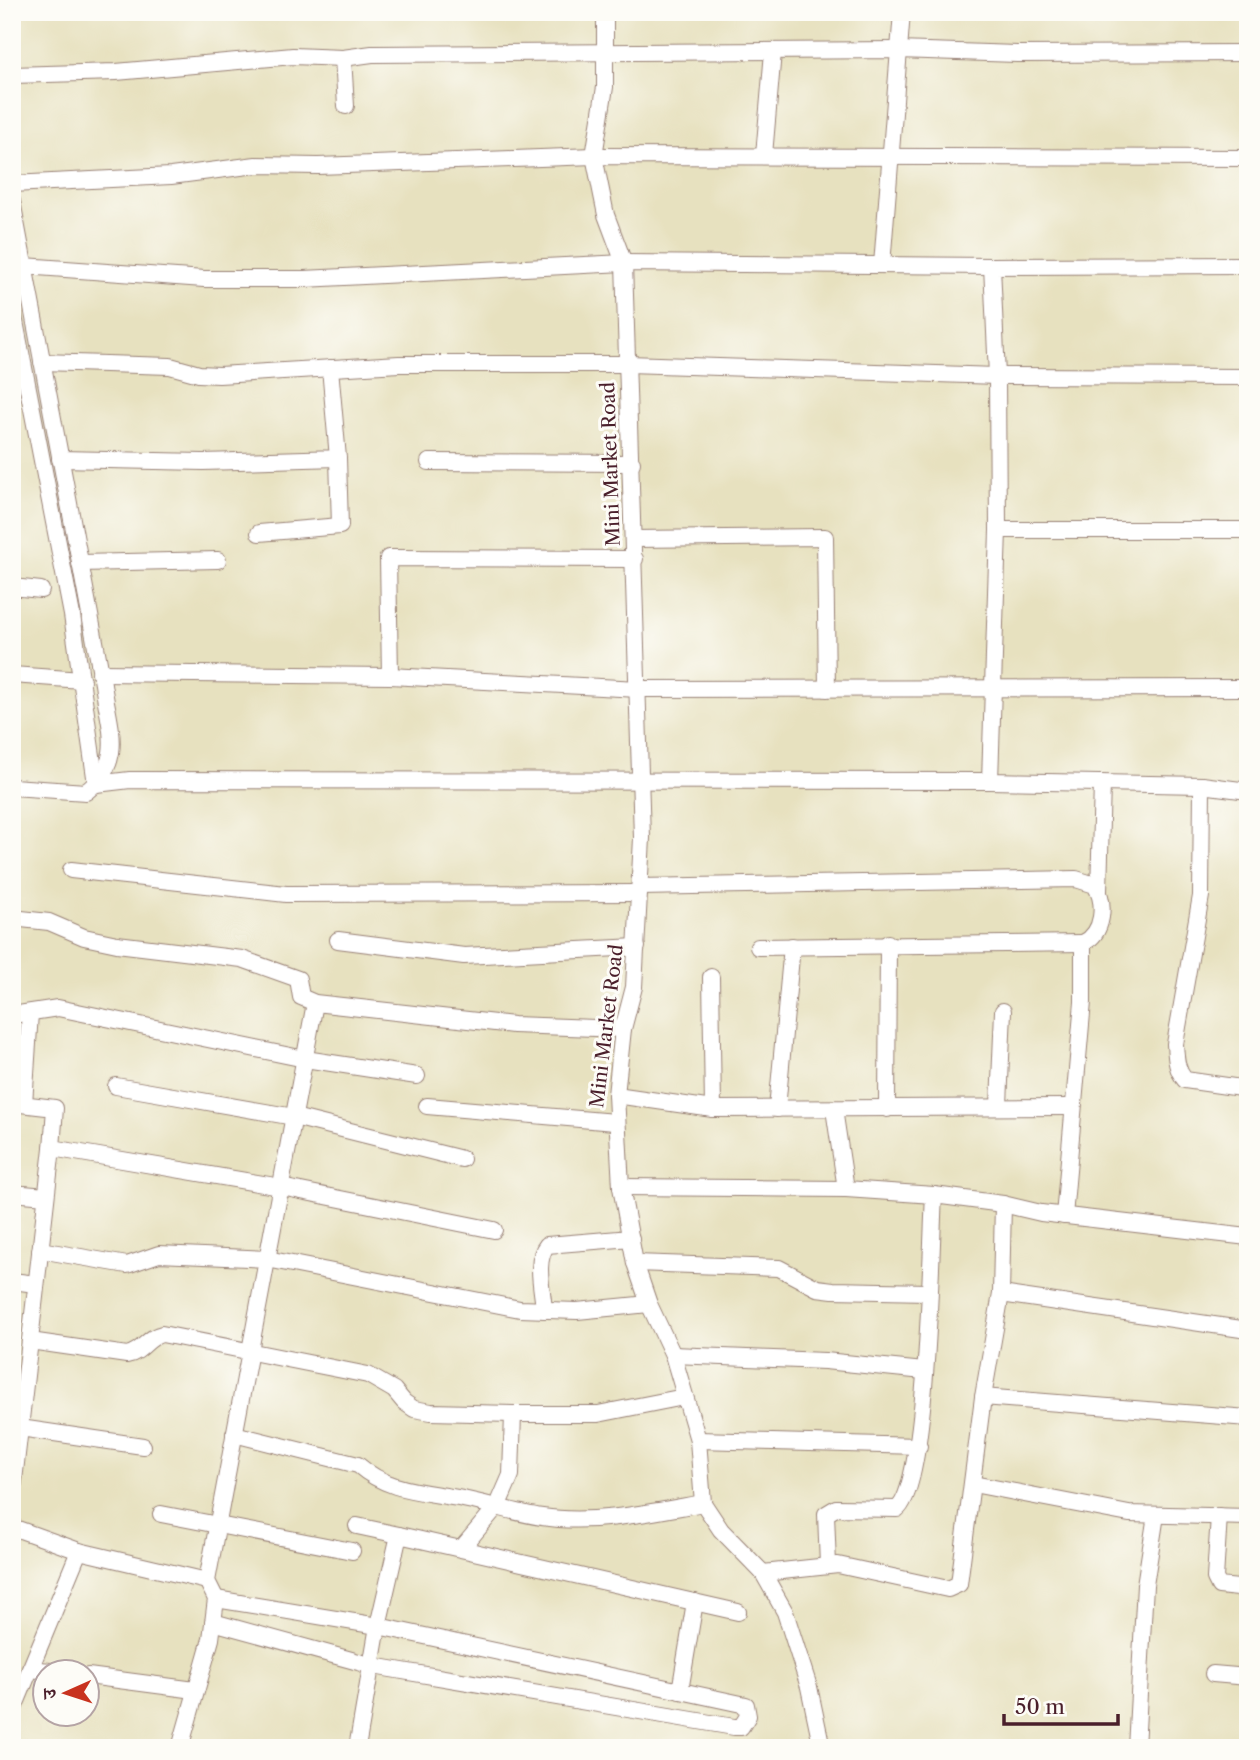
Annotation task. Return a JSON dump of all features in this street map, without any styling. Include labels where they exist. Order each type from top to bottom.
[{"type":"street","points":[[594,156],[606,87],[605,12]]},
{"type":"street","points":[[882,265],[902,12]]},
{"type":"street","points":[[12,75],[116,72],[293,55],[343,58],[372,54],[898,50],[1017,54],[1248,53]]},
{"type":"street","points":[[764,155],[773,52]]},
{"type":"street","points":[[343,58],[346,106]]},
{"type":"street","points":[[12,184],[171,176],[275,164],[318,166],[594,156],[1248,158]]},
{"type":"street","name":"Mini Market Road","points":[[594,156],[606,215],[624,263],[639,689],[637,947],[634,987],[623,1029],[616,1094],[615,1122],[621,1188],[635,1263],[649,1304],[673,1355],[698,1440],[703,1503],[720,1530],[763,1573],[785,1612],[809,1687],[822,1748]]},
{"type":"street","points":[[12,201],[100,673],[112,757],[96,784],[86,792],[12,787]]},
{"type":"street","points":[[24,266],[204,279],[304,279],[624,263],[1248,265]]},
{"type":"street","points":[[990,781],[998,530],[997,376],[992,266]]},
{"type":"street","points":[[12,306],[82,680],[96,784]]},
{"type":"street","points":[[42,362],[170,366],[199,374],[219,375],[399,364],[628,365],[997,376],[1248,377]]},
{"type":"street","points":[[259,533],[340,526],[338,458],[330,368]]},
{"type":"street","points":[[60,459],[203,462],[338,458]]},
{"type":"street","points":[[429,462],[632,463]]},
{"type":"street","points":[[998,530],[1248,530]]},
{"type":"street","points":[[634,539],[825,537],[827,689]]},
{"type":"street","points":[[390,676],[388,558],[635,559]]},
{"type":"street","points":[[80,563],[218,560]]},
{"type":"street","points":[[12,587],[40,590]]},
{"type":"street","points":[[100,673],[390,676],[639,689],[1248,688]]},
{"type":"street","points":[[12,675],[82,680]]},
{"type":"street","points":[[96,784],[130,780],[990,781],[1202,785],[1248,791]]},
{"type":"street","points":[[758,947],[888,943],[1083,943],[1097,933],[1102,900],[1099,891],[1102,783]]},
{"type":"street","points":[[1202,785],[1201,896],[1175,1044],[1176,1059],[1179,1072],[1185,1080],[1248,1089]]},
{"type":"street","points":[[71,870],[286,894],[639,890],[1076,879],[1089,882],[1099,891]]},
{"type":"street","points":[[12,918],[49,922],[84,937],[117,944],[242,959],[298,979],[301,997],[315,1003],[513,1025],[623,1029]]},
{"type":"street","points":[[338,940],[464,956],[637,947]]},
{"type":"street","points":[[887,1109],[888,943]]},
{"type":"street","points":[[1064,1216],[1083,1002],[1083,943]]},
{"type":"street","points":[[777,1109],[792,946]]},
{"type":"street","points":[[711,977],[713,1109]]},
{"type":"street","points":[[180,1748],[213,1622],[216,1600],[207,1581],[315,1003]]},
{"type":"street","points":[[12,1015],[58,1008],[305,1059],[417,1076]]},
{"type":"street","points":[[999,1105],[1003,1011]]},
{"type":"street","points":[[12,1498],[20,1428],[19,1372],[30,1341],[55,1108],[18,1103],[30,1013]]},
{"type":"street","points":[[116,1086],[294,1116],[462,1159]]},
{"type":"street","points":[[616,1094],[713,1109],[834,1110],[999,1105],[1072,1107]]},
{"type":"street","points":[[427,1106],[615,1122]]},
{"type":"street","points":[[834,1110],[846,1189]]},
{"type":"street","points":[[52,1148],[281,1187],[494,1230]]},
{"type":"street","points":[[621,1188],[846,1189],[934,1195],[1003,1204],[1064,1216],[1248,1237]]},
{"type":"street","points":[[12,1193],[46,1196]]},
{"type":"street","points":[[828,1565],[826,1514],[836,1508],[897,1509],[906,1497],[919,1446],[934,1195]]},
{"type":"street","points":[[763,1573],[828,1565],[857,1567],[955,1588],[962,1577],[983,1397],[1001,1294],[1003,1204]]},
{"type":"street","points":[[544,1310],[541,1264],[542,1252],[547,1245],[631,1238]]},
{"type":"street","points":[[40,1250],[127,1265],[159,1254],[267,1259],[458,1298],[544,1310],[577,1311],[649,1304]]},
{"type":"street","points":[[635,1263],[779,1268],[817,1288],[928,1292]]},
{"type":"street","points":[[12,1281],[36,1284]]},
{"type":"street","points":[[1001,1294],[1248,1330]]},
{"type":"street","points":[[30,1341],[127,1355],[135,1354],[152,1336],[162,1334],[368,1375],[394,1390],[414,1409],[430,1412],[598,1414],[684,1397]]},
{"type":"street","points":[[673,1355],[825,1361],[924,1371]]},
{"type":"street","points":[[983,1397],[1248,1418]]},
{"type":"street","points":[[462,1548],[498,1505],[511,1475],[513,1413]]},
{"type":"street","points":[[20,1428],[143,1446]]},
{"type":"street","points":[[234,1434],[358,1465],[371,1478],[391,1486],[498,1505],[543,1517],[628,1515],[703,1503]]},
{"type":"street","points":[[698,1440],[919,1446]]},
{"type":"street","points":[[972,1484],[1129,1514],[1248,1517]]},
{"type":"street","points":[[161,1514],[217,1527],[352,1551]]},
{"type":"street","points":[[1136,1748],[1146,1585],[1156,1515]]},
{"type":"street","points":[[1219,1517],[1215,1577],[1219,1586],[1248,1589]]},
{"type":"street","points":[[356,1526],[738,1612]]},
{"type":"street","points":[[12,1527],[79,1551],[207,1581]]},
{"type":"street","points":[[357,1748],[378,1626],[399,1535]]},
{"type":"street","points":[[12,1713],[79,1551]]},
{"type":"street","points":[[213,1622],[373,1666],[734,1727],[746,1722],[746,1705],[378,1626],[216,1600]]},
{"type":"street","points":[[680,1691],[695,1602]]},
{"type":"street","points":[[1213,1674],[1248,1676]]},
{"type":"street","points":[[102,1678],[195,1690]]}]
